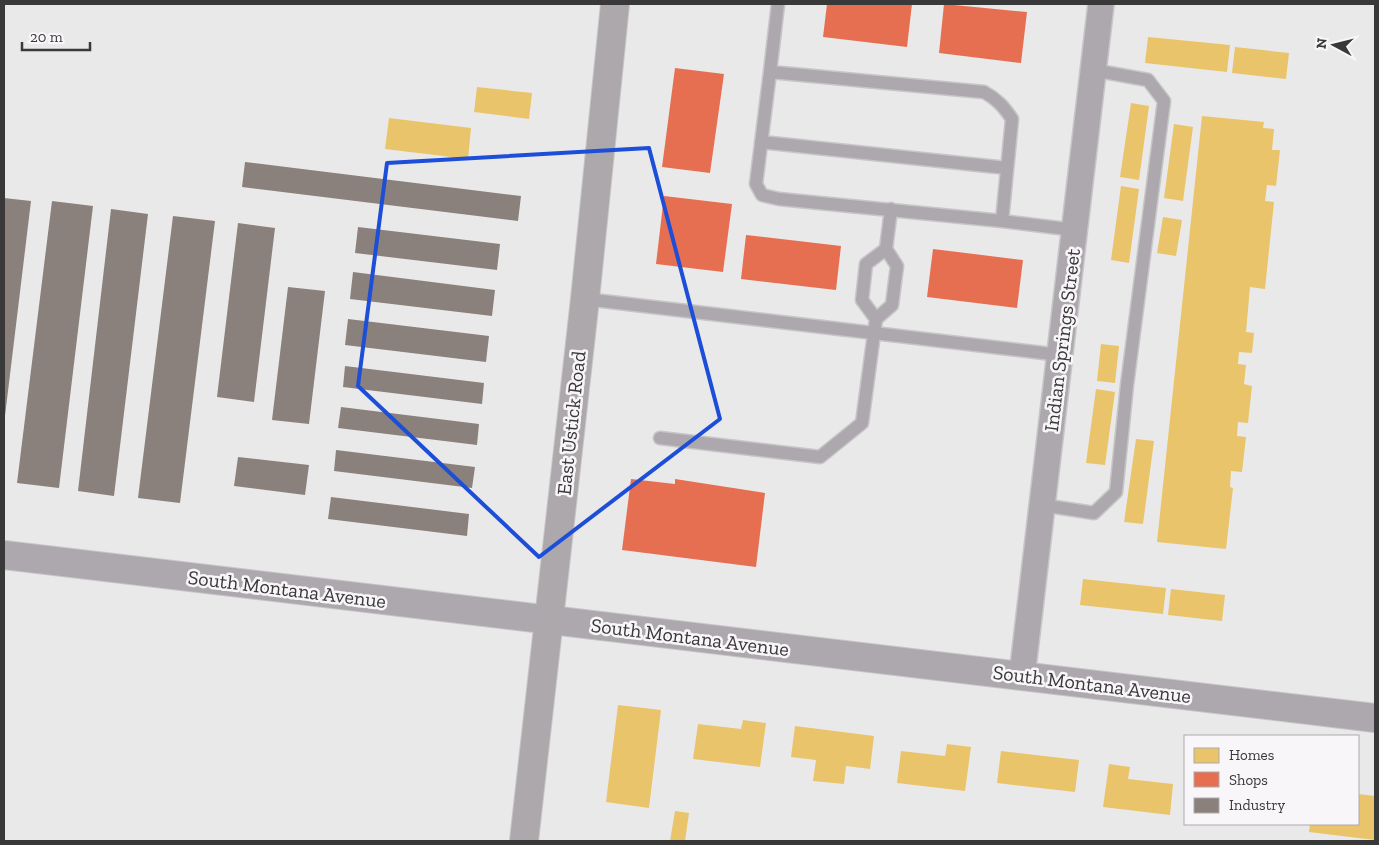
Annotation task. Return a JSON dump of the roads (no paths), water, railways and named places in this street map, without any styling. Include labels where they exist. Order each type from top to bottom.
[{"type":"main road","name":"East Ustick Road","points":[[524,841],[585,300],[615,4]]},
{"type":"street","name":"Indian Springs Street","points":[[1022,676],[1101,4]]},
{"type":"street","name":"South Montana Avenue","points":[[4,555],[1375,718]]},
{"type":"lane","points":[[778,4],[756,184],[762,195],[1075,230]]},
{"type":"lane","points":[[1042,506],[1094,513],[1116,492],[1128,375],[1164,101],[1148,80],[1094,70]]},
{"type":"lane","points":[[770,72],[984,92],[1000,103],[1012,120],[1002,221]]},
{"type":"lane","points":[[761,142],[1007,168]]},
{"type":"lane","points":[[660,438],[820,458],[862,423],[876,319],[892,305],[897,266],[886,249],[891,209]]},
{"type":"lane","points":[[876,319],[862,300],[866,264],[886,249]]},
{"type":"lane","points":[[585,300],[1060,354]]}]
